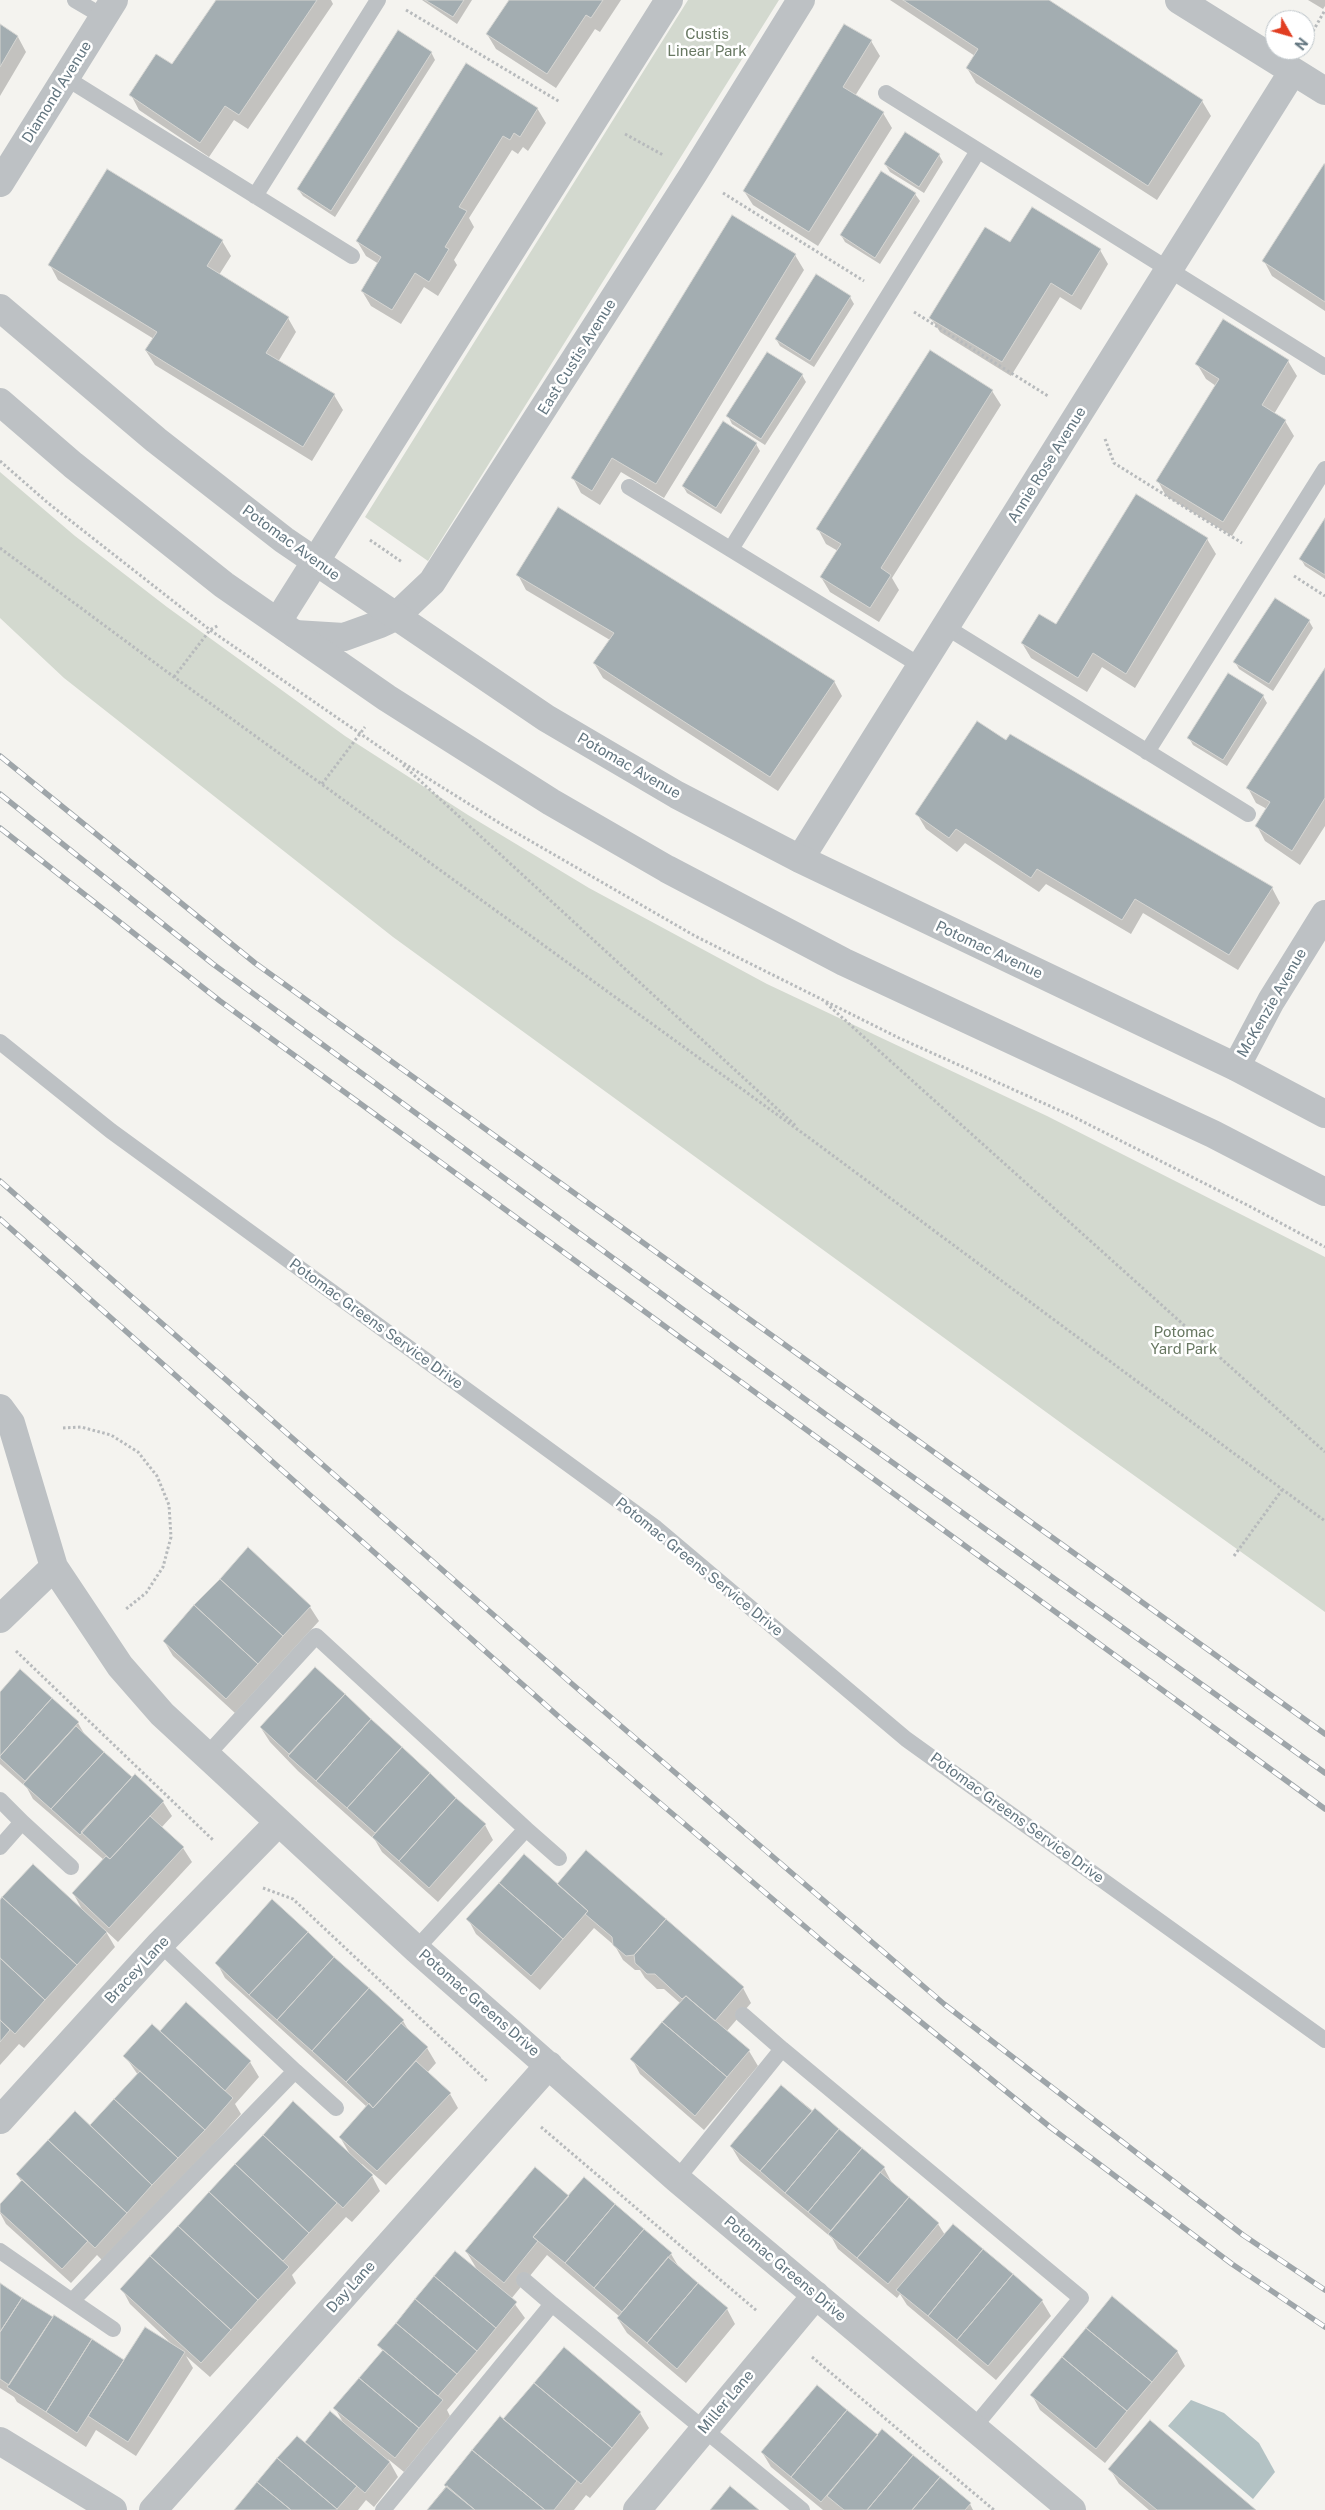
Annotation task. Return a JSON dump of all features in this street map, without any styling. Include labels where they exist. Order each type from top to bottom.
[{"type":"street","points":[[286,628],[315,563],[669,0]]},
{"type":"street","name":"East Custis Avenue","points":[[286,628],[344,637],[395,617],[422,593],[442,569],[694,173],[801,0]]},
{"type":"street","points":[[1179,0],[1325,92]]},
{"type":"street","name":"Diamond Avenue","points":[[0,183],[109,9]]},
{"type":"street","name":"Annie Rose Avenue","points":[[800,859],[1293,71]]},
{"type":"street","name":"Potomac Avenue","points":[[0,308],[156,440],[315,563],[554,723],[677,795],[800,859],[1236,1067],[1325,1114]]},
{"type":"street","points":[[0,402],[120,502],[224,585],[464,748],[666,869],[844,962],[1213,1134],[1325,1192]]},
{"type":"street","name":"McKenzie Avenue","points":[[1236,1067],[1271,1000],[1325,914]]},
{"type":"street","name":"Potomac Greens Drive","points":[[0,1408],[11,1423],[54,1567],[120,1666],[162,1714],[416,1949],[678,2179],[1072,2510]]},
{"type":"street","points":[[0,1619],[54,1567]]},
{"type":"street","name":"Bracey Lane","points":[[0,2120],[160,1944],[278,1823]]},
{"type":"street","name":"Day Lane","points":[[153,2510],[549,2065]]},
{"type":"street","name":"Miller Lane","points":[[637,2510],[816,2295]]},
{"type":"street","points":[[0,2441],[113,2510]]},
{"type":"lane","points":[[75,0],[109,9]]},
{"type":"lane","points":[[255,196],[378,0]]},
{"type":"lane","points":[[66,78],[352,256]]},
{"type":"lane","points":[[886,93],[1325,367]]},
{"type":"lane","points":[[731,549],[978,151]]},
{"type":"lane","points":[[1147,752],[1325,469]]},
{"type":"lane","points":[[629,487],[920,666]]},
{"type":"lane","points":[[946,627],[1248,814]]},
{"type":"lane","name":"Potomac Greens Service Drive","points":[[0,1042],[111,1131],[656,1528],[906,1739],[1325,2040]]},
{"type":"lane","points":[[206,1756],[316,1636],[559,1858]]},
{"type":"lane","points":[[0,1800],[71,1867]]},
{"type":"lane","points":[[0,1847],[22,1822]]},
{"type":"lane","points":[[416,1949],[526,1828]]},
{"type":"lane","points":[[160,1944],[336,2108]]},
{"type":"lane","points":[[743,2014],[782,2049],[1081,2298],[974,2427]]},
{"type":"lane","points":[[678,2179],[782,2049]]},
{"type":"lane","points":[[72,2301],[295,2071]]},
{"type":"lane","points":[[0,2251],[113,2329]]},
{"type":"lane","points":[[524,2280],[802,2510]]},
{"type":"lane","points":[[383,2510],[552,2304]]},
{"type":"path","points":[[397,5],[560,102]]},
{"type":"path","points":[[1315,28],[1325,10]]},
{"type":"path","points":[[618,130],[667,157]]},
{"type":"path","points":[[714,188],[1102,430],[1114,463],[1325,596]]},
{"type":"path","points":[[362,535],[407,565]]},
{"type":"path","points":[[0,548],[174,677],[808,1137],[1325,1521]]},
{"type":"path","points":[[174,677],[210,630],[223,622]]},
{"type":"path","points":[[322,784],[368,723]]},
{"type":"path","points":[[397,759],[808,1137]]},
{"type":"path","points":[[822,999],[1325,1452]]},
{"type":"path","points":[[63,1428],[81,1427],[111,1435],[138,1452],[157,1476],[169,1505],[171,1537],[163,1567],[146,1593],[126,1609]]},
{"type":"path","points":[[1234,1556],[1282,1490]]},
{"type":"green space","name":"Custis Linear Park","points":[[688,0],[779,0],[428,561],[365,517]]},
{"type":"green space","name":"Potomac Yard Park","points":[[0,472],[75,536],[167,607],[345,736],[468,815],[589,888],[767,984],[1047,1116],[1325,1257],[1325,1612],[1079,1436],[393,937],[64,678],[0,618]]},
{"type":"shaded area","points":[[1191,2400],[1224,2413],[1259,2443],[1275,2472],[1253,2499],[1168,2426]]},
{"type":"building","points":[[216,0],[317,0],[239,115],[225,106],[200,143],[129,95],[156,54],[172,64]]},
{"type":"building","points":[[425,0],[464,0],[453,17]]},
{"type":"building","points":[[509,0],[603,0],[591,18],[586,15],[547,74],[486,34]]},
{"type":"building","points":[[903,0],[1049,0],[1203,100],[1148,186],[966,68],[978,49]]},
{"type":"building","points":[[0,24],[18,36],[0,67]]},
{"type":"building","points":[[844,24],[872,40],[843,87],[884,112],[809,232],[743,191]]},
{"type":"building","points":[[398,30],[432,52],[331,211],[297,189]]},
{"type":"building","points":[[466,63],[538,108],[520,137],[514,133],[510,140],[503,136],[459,207],[467,211],[445,247],[449,249],[429,282],[415,273],[392,310],[361,291],[381,257],[356,241]]},
{"type":"building","points":[[905,132],[940,154],[919,187],[884,164]]},
{"type":"building","points":[[1325,164],[1325,302],[1262,261]]},
{"type":"building","points":[[107,169],[223,240],[207,266],[289,317],[266,353],[335,394],[303,447],[145,350],[157,332],[48,265]]},
{"type":"building","points":[[881,171],[916,193],[875,258],[840,235]]},
{"type":"building","points":[[1032,207],[1101,249],[1072,296],[1051,283],[1002,362],[929,318],[985,227],[1010,242]]},
{"type":"building","points":[[732,215],[796,254],[656,484],[612,458],[592,491],[571,478]]},
{"type":"building","points":[[816,274],[851,296],[810,361],[775,339]]},
{"type":"building","points":[[1223,319],[1289,360],[1262,405],[1286,420],[1223,522],[1156,481],[1219,379],[1195,364]]},
{"type":"building","points":[[930,350],[993,390],[881,568],[891,575],[870,608],[820,577],[841,544],[816,529]]},
{"type":"building","points":[[767,352],[803,374],[761,439],[726,416]]},
{"type":"building","points":[[723,421],[757,443],[716,508],[682,486]]},
{"type":"building","points":[[1136,494],[1208,538],[1126,674],[1093,653],[1078,678],[1021,643],[1039,614],[1056,624]]},
{"type":"building","points":[[558,507],[835,681],[770,777],[593,663],[614,633],[516,575]]},
{"type":"building","points":[[1325,518],[1325,575],[1299,559]]},
{"type":"building","points":[[1275,598],[1310,620],[1269,684],[1233,662]]},
{"type":"building","points":[[1325,668],[1325,798],[1292,851],[1255,826],[1270,802],[1246,788]]},
{"type":"building","points":[[1228,673],[1264,695],[1223,760],[1187,738]]},
{"type":"building","points":[[977,721],[1006,740],[1010,734],[1273,887],[1229,955],[1135,899],[1122,920],[1037,869],[1031,878],[956,829],[949,838],[915,814]]},
{"type":"building","points":[[248,1547],[311,1606],[283,1636],[220,1579]]},
{"type":"building","points":[[220,1579],[283,1636],[258,1664],[194,1605]]},
{"type":"building","points":[[194,1605],[258,1664],[226,1699],[163,1641]]},
{"type":"building","points":[[315,1667],[345,1694],[289,1754],[260,1727]]},
{"type":"building","points":[[20,1669],[52,1698],[0,1756],[0,1692]]},
{"type":"building","points":[[345,1694],[371,1719],[316,1781],[288,1756]]},
{"type":"building","points":[[52,1698],[79,1722],[25,1781],[0,1756]]},
{"type":"building","points":[[371,1719],[402,1747],[347,1808],[316,1781]]},
{"type":"building","points":[[76,1726],[104,1752],[51,1809],[23,1784]]},
{"type":"building","points":[[402,1747],[430,1773],[375,1833],[347,1808]]},
{"type":"building","points":[[104,1752],[132,1777],[80,1835],[51,1809]]},
{"type":"building","points":[[430,1773],[456,1798],[399,1861],[372,1837]]},
{"type":"building","points":[[135,1774],[164,1801],[110,1859],[81,1832]]},
{"type":"building","points":[[456,1798],[486,1824],[429,1888],[399,1861]]},
{"type":"building","points":[[150,1816],[184,1847],[109,1928],[72,1893],[106,1856],[110,1859]]},
{"type":"building","points":[[586,1850],[666,1919],[634,1955],[626,1956],[613,1945],[612,1937],[585,1914],[588,1911],[557,1884]]},
{"type":"building","points":[[524,1854],[588,1911],[563,1939],[499,1883]]},
{"type":"building","points":[[33,1864],[107,1932],[77,1965],[2,1897]]},
{"type":"building","points":[[499,1883],[563,1939],[531,1976],[466,1919]]},
{"type":"building","points":[[2,1897],[77,1965],[45,2000],[0,1958],[0,1900]]},
{"type":"building","points":[[272,1899],[308,1932],[249,1995],[215,1963]]},
{"type":"building","points":[[666,1919],[744,1987],[715,2021],[686,1996],[682,1999],[655,1974],[647,1974],[635,1963],[634,1955]]},
{"type":"building","points":[[308,1932],[334,1957],[277,2020],[249,1995]]},
{"type":"building","points":[[334,1957],[369,1988],[312,2051],[277,2020]]},
{"type":"building","points":[[0,1958],[45,2000],[15,2034],[0,2020]]},
{"type":"building","points":[[369,1988],[404,2020],[346,2082],[312,2051]]},
{"type":"building","points":[[686,1996],[750,2050],[727,2077],[662,2022]]},
{"type":"building","points":[[186,2002],[251,2061],[225,2091],[160,2031]]},
{"type":"building","points":[[0,2020],[10,2030],[0,2042]]},
{"type":"building","points":[[662,2022],[727,2077],[695,2116],[630,2059]]},
{"type":"building","points":[[401,2023],[428,2047],[373,2108],[346,2082]]},
{"type":"building","points":[[152,2024],[233,2098],[205,2130],[123,2056]]},
{"type":"building","points":[[416,2061],[451,2093],[377,2171],[339,2137],[369,2103],[373,2108]]},
{"type":"building","points":[[140,2071],[205,2130],[178,2158],[114,2099]]},
{"type":"building","points":[[781,2085],[812,2111],[760,2171],[730,2146]]},
{"type":"building","points":[[114,2099],[178,2158],[152,2185],[90,2125]]},
{"type":"building","points":[[293,2101],[373,2175],[343,2208],[263,2135]]},
{"type":"building","points":[[815,2108],[839,2129],[785,2193],[760,2171]]},
{"type":"building","points":[[75,2111],[152,2185],[127,2213],[48,2140]]},
{"type":"building","points":[[839,2129],[862,2148],[808,2212],[785,2193]]},
{"type":"building","points":[[263,2135],[337,2203],[309,2233],[235,2164]]},
{"type":"building","points":[[48,2140],[127,2213],[95,2248],[16,2174]]},
{"type":"building","points":[[862,2148],[885,2167],[831,2231],[808,2212]]},
{"type":"building","points":[[235,2164],[309,2233],[283,2261],[209,2192]]},
{"type":"building","points":[[535,2167],[569,2196],[533,2237],[538,2241],[504,2283],[465,2251]]},
{"type":"building","points":[[880,2172],[909,2197],[857,2258],[828,2234]]},
{"type":"building","points":[[584,2177],[615,2204],[565,2263],[533,2237]]},
{"type":"building","points":[[22,2180],[88,2241],[62,2269],[0,2212],[0,2204]]},
{"type":"building","points":[[209,2192],[289,2267],[258,2300],[178,2226]]},
{"type":"building","points":[[909,2197],[939,2223],[888,2284],[857,2258]]},
{"type":"building","points":[[615,2204],[644,2229],[594,2288],[565,2263]]},
{"type":"building","points":[[953,2224],[983,2249],[928,2316],[896,2290]]},
{"type":"building","points":[[178,2226],[258,2300],[231,2330],[150,2256]]},
{"type":"building","points":[[644,2229],[672,2253],[622,2312],[594,2288]]},
{"type":"building","points":[[983,2249],[1013,2274],[957,2340],[928,2316]]},
{"type":"building","points":[[455,2251],[517,2302],[496,2328],[434,2276]]},
{"type":"building","points":[[150,2256],[231,2330],[201,2363],[120,2289]]},
{"type":"building","points":[[668,2257],[698,2283],[647,2343],[617,2318]]},
{"type":"building","points":[[1013,2274],[1043,2300],[988,2366],[957,2340]]},
{"type":"building","points":[[434,2276],[496,2328],[477,2351],[415,2299]]},
{"type":"building","points":[[0,2283],[22,2298],[0,2332]]},
{"type":"building","points":[[698,2283],[728,2308],[677,2369],[647,2343]]},
{"type":"building","points":[[1112,2296],[1178,2351],[1152,2382],[1086,2328]]},
{"type":"building","points":[[22,2298],[53,2317],[9,2385],[0,2379],[0,2332]]},
{"type":"building","points":[[415,2299],[477,2351],[457,2374],[396,2323]]},
{"type":"building","points":[[54,2315],[92,2339],[46,2412],[7,2387]]},
{"type":"building","points":[[396,2323],[457,2374],[438,2396],[377,2345]]},
{"type":"building","points":[[145,2327],[185,2352],[128,2442],[88,2416]]},
{"type":"building","points":[[1086,2328],[1152,2382],[1127,2411],[1062,2357]]},
{"type":"building","points":[[92,2339],[124,2360],[77,2433],[46,2412]]},
{"type":"building","points":[[564,2347],[641,2412],[612,2448],[534,2383]]},
{"type":"building","points":[[383,2350],[443,2400],[419,2428],[359,2378]]},
{"type":"building","points":[[1062,2357],[1127,2411],[1096,2449],[1030,2395]]},
{"type":"building","points":[[359,2378],[419,2428],[395,2458],[333,2408]]},
{"type":"building","points":[[534,2383],[612,2448],[581,2484],[503,2419]]},
{"type":"building","points":[[817,2385],[847,2410],[791,2477],[761,2452]]},
{"type":"building","points":[[847,2410],[878,2435],[821,2502],[791,2477]]},
{"type":"building","points":[[330,2411],[390,2462],[365,2493],[305,2442]]},
{"type":"building","points":[[500,2416],[577,2481],[554,2510],[545,2510],[472,2450]]},
{"type":"building","points":[[1150,2420],[1256,2510],[1157,2510],[1108,2469]]},
{"type":"building","points":[[882,2429],[913,2455],[867,2510],[844,2510],[827,2496]]},
{"type":"building","points":[[297,2436],[357,2486],[337,2509],[277,2458]]},
{"type":"building","points":[[472,2450],[545,2510],[475,2510],[444,2485]]},
{"type":"building","points":[[913,2455],[940,2477],[912,2510],[867,2510]]},
{"type":"building","points":[[277,2458],[337,2510],[291,2510],[257,2482]]},
{"type":"building","points":[[940,2477],[971,2503],[965,2510],[912,2510]]},
{"type":"building","points":[[257,2482],[291,2510],[234,2510]]},
{"type":"building","points":[[447,2486],[475,2510],[427,2510]]},
{"type":"building","points":[[730,2486],[759,2510],[710,2510]]},
{"type":"railway","points":[[0,756],[255,963],[1325,1734]]},
{"type":"railway","points":[[0,794],[213,964],[832,1419],[1325,1773]]},
{"type":"railway","points":[[0,828],[220,1001],[1325,1809]]},
{"type":"railway","points":[[0,1181],[571,1683],[944,2004],[1243,2235],[1325,2290]]},
{"type":"railway","points":[[0,1219],[567,1724],[836,1953],[1050,2127],[1232,2264],[1325,2327]]}]
